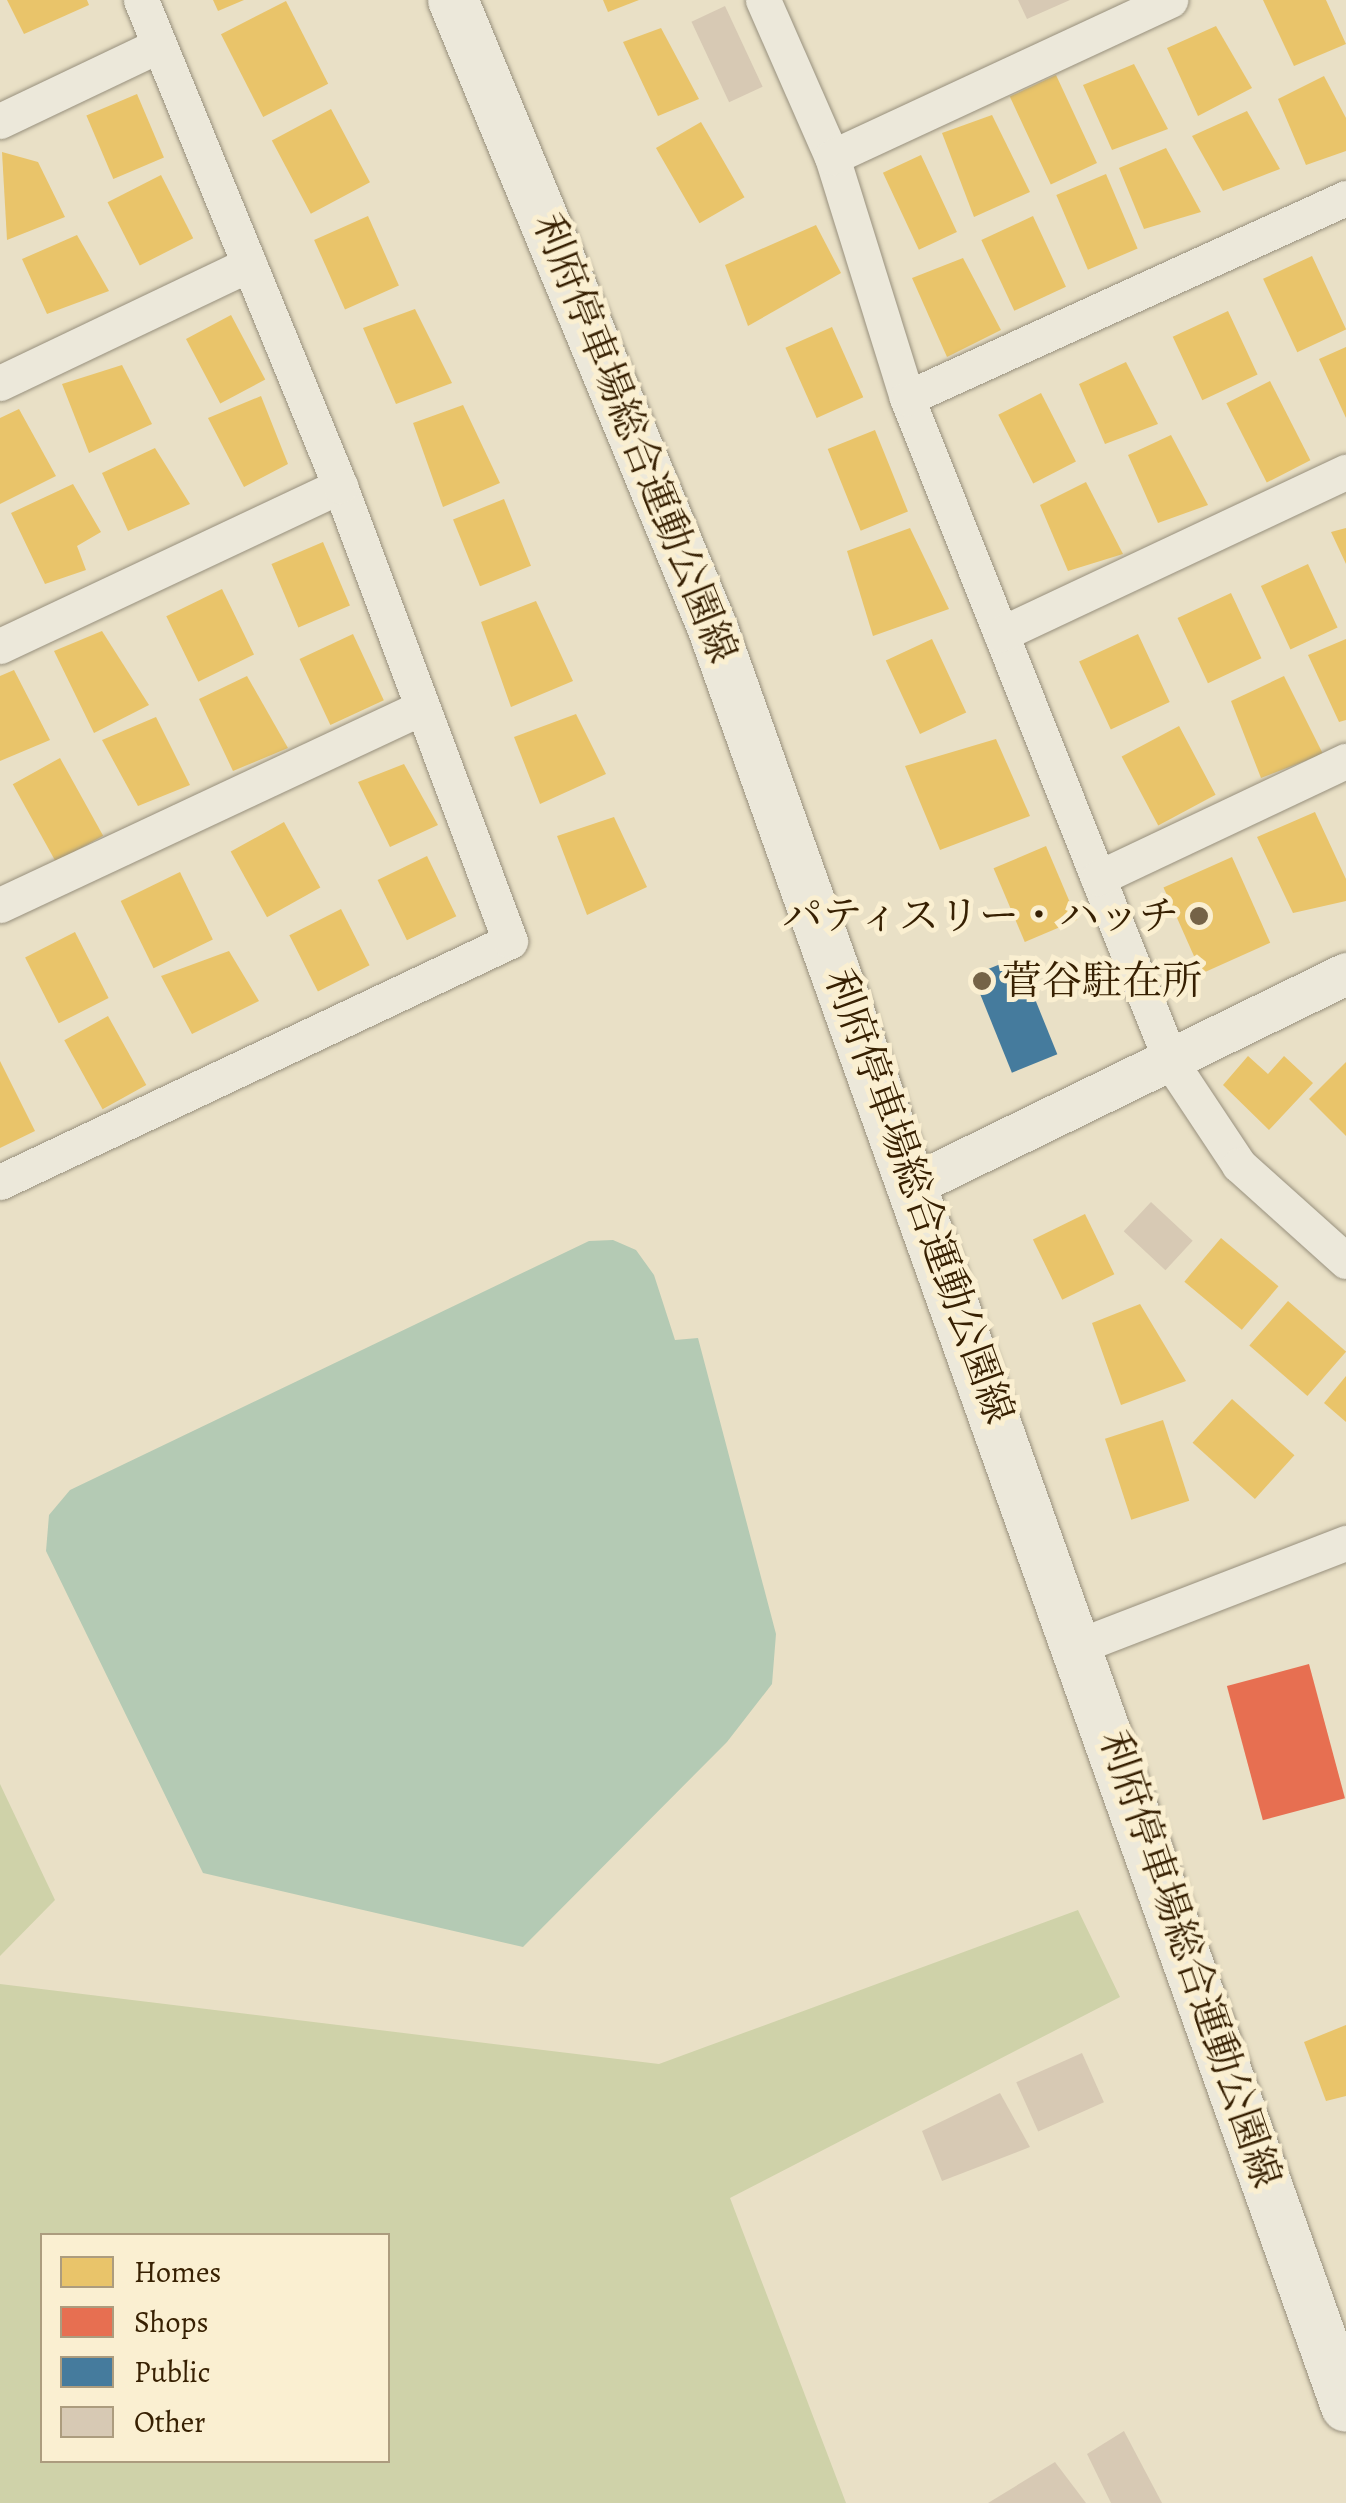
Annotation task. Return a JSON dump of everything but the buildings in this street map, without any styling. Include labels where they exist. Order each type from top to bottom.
[{"type":"main road","name":"利府停車場総合運動公園線","points":[[452,0],[609,362],[916,1184],[1341,2378]]},
{"type":"street","points":[[0,1182],[510,941],[340,486],[141,0]]},
{"type":"street","points":[[763,0],[832,157],[907,398],[1172,1064],[1239,1166],[1346,1261]]},
{"type":"street","points":[[832,157],[1170,0]]},
{"type":"street","points":[[0,121],[158,44]]},
{"type":"street","points":[[907,398],[1346,198]]},
{"type":"street","points":[[0,383],[249,264]]},
{"type":"street","points":[[1001,634],[1346,472]]},
{"type":"street","points":[[0,646],[340,486]]},
{"type":"street","points":[[0,905],[422,708]]},
{"type":"street","points":[[1098,878],[1346,761]]},
{"type":"street","points":[[916,1184],[1172,1064],[1346,974]]},
{"type":"street","points":[[1081,1646],[1346,1543]]},
{"type":"shaded area","points":[[613,1240],[636,1250],[654,1275],[675,1340],[698,1338],[776,1634],[772,1684],[727,1742],[523,1947],[203,1873],[46,1551],[49,1515],[70,1490],[589,1241]]},
{"type":"shaded area","points":[[0,1784],[55,1900],[0,1956]]},
{"type":"shaded area","points":[[1078,1910],[1120,1997],[730,2198],[846,2503],[0,2503],[0,1984],[659,2064]]},
{"type":"place","name":"パティスリー・ハッチ","points":[[1199,916]]},
{"type":"place","name":"菅谷駐在所","points":[[982,981]]}]
